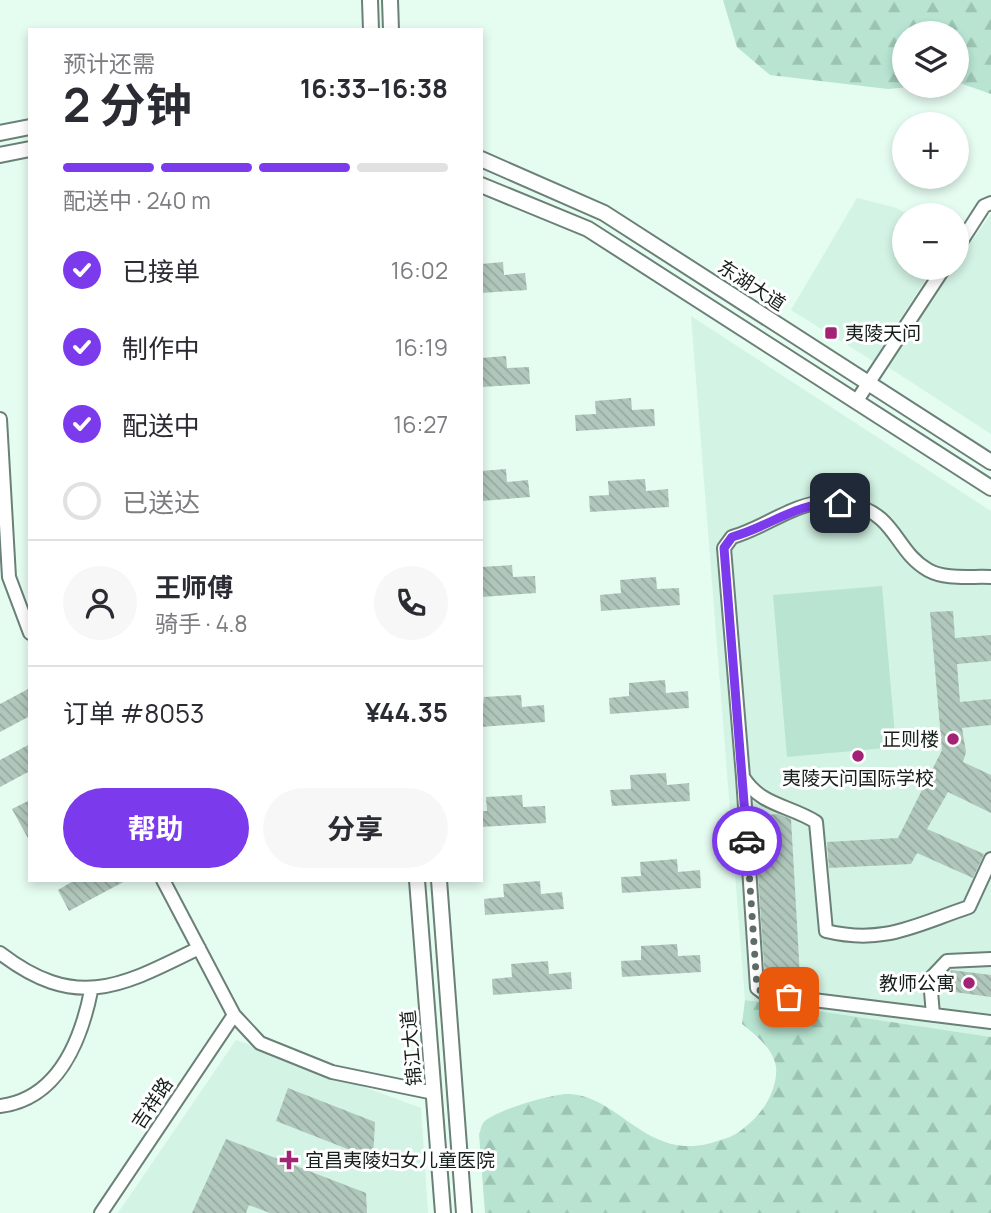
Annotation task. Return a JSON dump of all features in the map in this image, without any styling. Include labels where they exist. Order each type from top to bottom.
[{"type":"main road","points":[[370,0],[371,28]]},
{"type":"main road","points":[[390,0],[391,28]]},
{"type":"main road","points":[[0,133],[28,127]]},
{"type":"main road","points":[[0,155],[28,149]]},
{"type":"main road","name":"东湖大道","points":[[483,160],[604,213],[991,462]]},
{"type":"main road","points":[[483,187],[588,229],[991,488]]},
{"type":"main road","name":"锦江大道","points":[[417,882],[443,1213]]},
{"type":"main road","name":"锦江大道","points":[[439,882],[464,1213]]},
{"type":"street","points":[[969,230],[985,206],[991,203]]},
{"type":"street","points":[[856,402],[936,280]]},
{"type":"street","points":[[0,419],[9,577],[28,628]]},
{"type":"street","points":[[991,577],[942,576],[927,569],[915,560],[882,517],[864,508],[840,503],[818,502],[794,509],[747,533],[732,537],[724,548],[757,988],[765,994],[991,1022]]},
{"type":"street","points":[[743,776],[761,798],[802,813],[816,822],[826,930],[856,938],[893,934],[970,907],[991,859]]},
{"type":"street","points":[[164,882],[234,1015],[260,1043],[303,1062],[357,1078],[434,1093]]},
{"type":"street","points":[[0,953],[16,965],[62,986],[91,991],[136,979],[199,948]]},
{"type":"street","points":[[933,1015],[930,979],[947,961],[991,959]]},
{"type":"street","points":[[0,1106],[37,1091],[63,1068],[83,1030],[91,991]]},
{"type":"street","name":"吉祥路","points":[[101,1213],[234,1015]]},
{"type":"shaded area","points":[[857,198],[892,207],[892,280],[925,280],[873,361],[791,310]]},
{"type":"shaded area","points":[[991,214],[991,434],[885,365],[945,280],[969,280],[969,245]]},
{"type":"shaded area","name":"夷陵天问国际学校","points":[[691,316],[991,511],[991,1037],[745,1000]]},
{"type":"shaded area","name":"宜昌夷陵妇女儿童医院","points":[[236,1040],[421,1108],[428,1213],[118,1213]]},
{"type":"green space","points":[[723,0],[991,0],[991,94],[969,86],[969,21],[892,21],[892,89],[770,75],[737,47]]},
{"type":"green space","points":[[882,586],[896,747],[787,757],[773,595]]},
{"type":"green space","points":[[745,1000],[991,1037],[991,1213],[485,1213],[479,1134],[482,1125],[498,1113],[523,1104],[568,1094],[586,1097],[651,1136],[668,1143],[688,1146],[725,1139],[744,1128],[766,1105],[776,1075],[771,1052],[742,1024]]},
{"type":"building","points":[[503,262],[504,275],[525,273],[527,290],[483,293],[483,264]]},
{"type":"building","points":[[506,356],[507,368],[529,367],[530,384],[483,387],[483,358]]},
{"type":"building","points":[[631,398],[632,410],[654,409],[655,426],[576,431],[575,415],[596,414],[595,401]]},
{"type":"building","points":[[506,469],[507,482],[528,480],[530,497],[483,501],[483,471]]},
{"type":"building","points":[[645,479],[646,491],[668,489],[669,507],[590,512],[589,496],[609,495],[608,481]]},
{"type":"building","points":[[512,565],[513,577],[535,576],[536,593],[483,597],[483,567]]},
{"type":"building","points":[[656,577],[657,589],[679,588],[680,605],[601,611],[600,595],[621,593],[620,580]]},
{"type":"building","name":"正则楼","points":[[953,611],[955,638],[991,635],[991,661],[957,664],[960,702],[991,699],[991,725],[962,728],[966,752],[963,762],[991,775],[991,813],[948,792],[927,829],[984,854],[973,878],[917,853],[911,864],[829,868],[827,842],[898,838],[942,750],[930,612]]},
{"type":"building","points":[[665,680],[666,693],[688,691],[689,708],[610,714],[609,698],[629,696],[629,683]]},
{"type":"building","points":[[28,689],[28,717],[0,732],[0,704]]},
{"type":"building","points":[[521,695],[522,707],[544,705],[545,722],[483,727],[484,697]]},
{"type":"building","points":[[28,745],[28,772],[0,787],[0,760]]},
{"type":"building","points":[[666,773],[667,785],[689,783],[690,801],[612,806],[610,790],[631,789],[630,775]]},
{"type":"building","points":[[522,795],[523,807],[545,806],[546,823],[483,827],[483,811],[487,811],[486,797]]},
{"type":"building","points":[[28,801],[28,838],[12,809]]},
{"type":"building","points":[[778,814],[791,819],[800,977],[765,979],[754,816]]},
{"type":"building","points":[[677,859],[678,872],[700,870],[701,888],[622,893],[621,877],[641,876],[640,862]]},
{"type":"building","points":[[540,881],[541,894],[562,892],[564,909],[485,915],[484,899],[504,897],[503,884]]},
{"type":"building","points":[[72,882],[123,882],[69,911],[58,890]]},
{"type":"building","points":[[677,944],[678,956],[700,955],[701,972],[622,977],[621,961],[641,960],[641,946]]},
{"type":"building","points":[[548,961],[549,974],[571,972],[572,989],[493,995],[492,979],[512,977],[511,964]]},
{"type":"building","name":"教师公寓","points":[[951,970],[991,975],[991,997],[947,991]]},
{"type":"building","points":[[288,1088],[375,1122],[373,1159],[276,1121]]},
{"type":"building","points":[[226,1139],[366,1193],[367,1213],[270,1213],[249,1205],[246,1213],[192,1213]]},
{"type":"way so far","points":[[747,841],[754,976],[757,988],[765,994],[789,997]]},
{"type":"place","name":"夷陵天问","points":[[831,333]]},
{"type":"place","name":"正则楼","points":[[953,739]]},
{"type":"place","name":"夷陵天问国际学校","points":[[858,756]]},
{"type":"place","name":"教师公寓","points":[[969,983]]},
{"type":"place","name":"宜昌夷陵妇女儿童医院","points":[[289,1160]]},
{"type":"route","points":[[747,841],[724,548],[732,537],[747,533],[794,509],[818,502],[840,503]]}]
